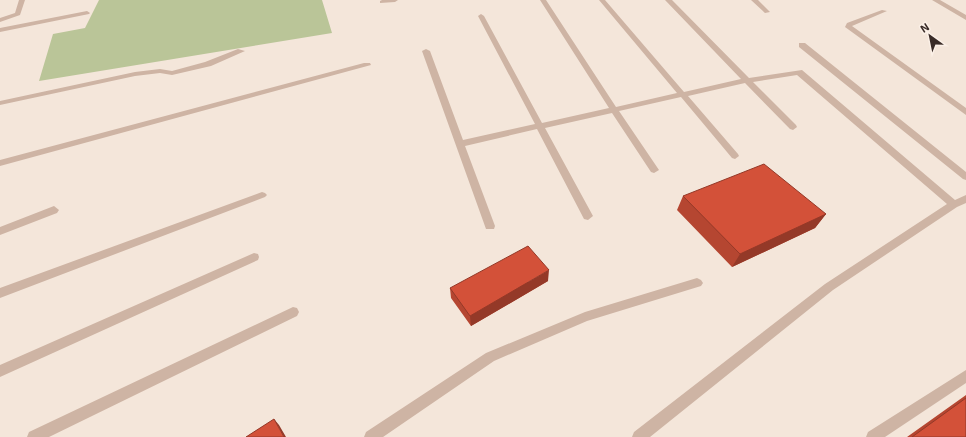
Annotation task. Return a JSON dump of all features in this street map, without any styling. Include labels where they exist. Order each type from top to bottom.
[{"type":"street","points":[[0,20],[18,14],[22,0]]},
{"type":"street","points":[[382,2],[394,0]]},
{"type":"street","points":[[602,0],[684,94],[735,156]]},
{"type":"street","points":[[668,0],[794,127]]},
{"type":"street","points":[[754,0],[767,12]]},
{"type":"street","points":[[934,0],[966,18]]},
{"type":"street","points":[[543,1],[612,110],[654,170]]},
{"type":"street","points":[[884,11],[849,24],[848,27],[966,112]]},
{"type":"street","points":[[0,30],[87,13]]},
{"type":"street","points":[[481,16],[588,216]]},
{"type":"street","points":[[802,45],[966,178]]},
{"type":"street","points":[[0,103],[135,74],[160,71],[172,72],[208,64],[241,51]]},
{"type":"street","points":[[426,51],[490,226]]},
{"type":"street","points":[[0,163],[367,65]]},
{"type":"street","points":[[459,144],[541,128],[612,110],[748,80],[799,72],[954,204]]},
{"type":"street","points":[[0,293],[262,195]]},
{"type":"street","points":[[639,437],[829,287],[954,204],[966,199]]},
{"type":"street","points":[[0,231],[54,210]]},
{"type":"street","points":[[0,371],[254,257]]},
{"type":"street","points":[[371,437],[490,357],[585,317],[697,283]]},
{"type":"street","points":[[34,437],[293,312]]},
{"type":"street","points":[[873,437],[966,376]]},
{"type":"green space","points":[[99,0],[322,0],[332,33],[39,81],[53,34],[85,28]]},
{"type":"building","points":[[764,164],[826,214],[740,254],[683,196]]},
{"type":"building","points":[[528,246],[549,270],[470,316],[450,288]]},
{"type":"building","points":[[966,398],[966,437],[912,437]]},
{"type":"building","points":[[274,419],[284,437],[246,437]]}]
